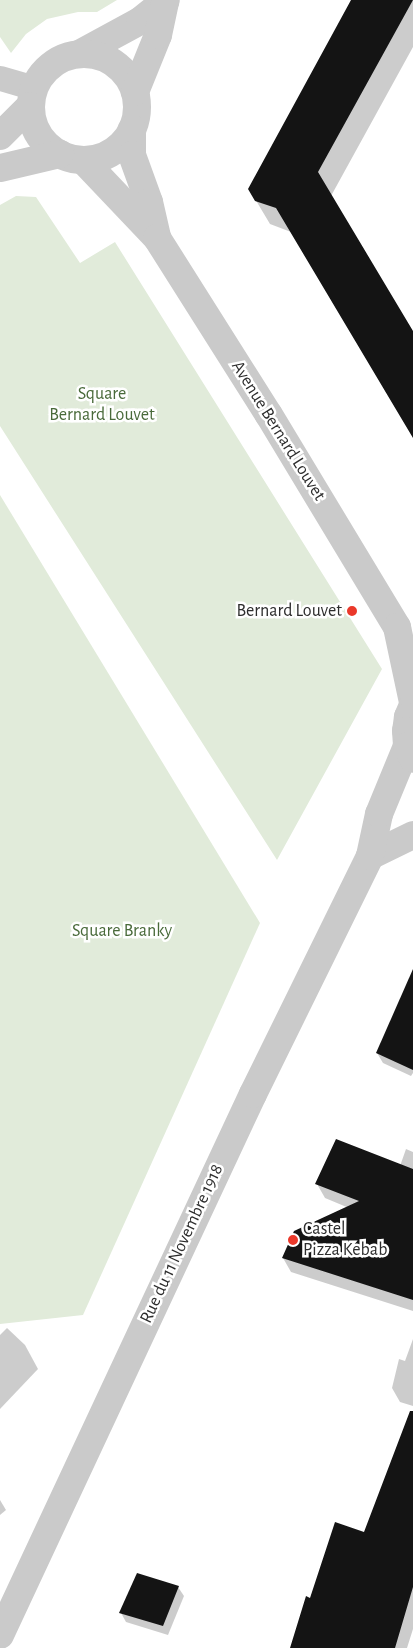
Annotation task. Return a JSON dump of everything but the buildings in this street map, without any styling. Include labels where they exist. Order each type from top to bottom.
[{"type":"street","points":[[78,54],[140,21],[165,1]]},
{"type":"street","points":[[135,92],[158,35],[165,1]]},
{"type":"street","points":[[0,136],[32,97],[47,68],[67,56],[78,54],[97,55],[114,63],[127,76],[135,92],[137,111],[132,129],[120,146],[103,156],[72,157],[0,168]]},
{"type":"street","points":[[0,78],[32,97]]},
{"type":"street","points":[[32,97],[34,125],[44,142],[72,157]]},
{"type":"street","name":"Avenue Bernard Louvet","points":[[132,129],[132,155],[149,202],[157,238]]},
{"type":"street","name":"Avenue Bernard Louvet","points":[[72,157],[157,238],[405,632],[413,704]]},
{"type":"street","points":[[410,752],[408,717],[413,704]]},
{"type":"street","name":"Rue du 11 Novembre 1918","points":[[0,1635],[253,1094],[370,856],[379,814],[410,752]]},
{"type":"street","points":[[370,856],[413,835]]},
{"type":"green space","points":[[0,0],[117,0],[97,12],[78,12],[47,19],[26,34],[11,53],[0,37]]},
{"type":"green space","name":"Square Bernard Louvet","points":[[16,196],[36,197],[80,263],[115,242],[382,669],[277,860],[0,426],[0,205]]},
{"type":"green space","name":"Square Branky","points":[[0,495],[260,923],[83,1315],[0,1324]]},
{"type":"place","name":"Bernard Louvet","points":[[352,611]]},
{"type":"place","name":"Castel Pizza Kebab","points":[[293,1240]]}]
